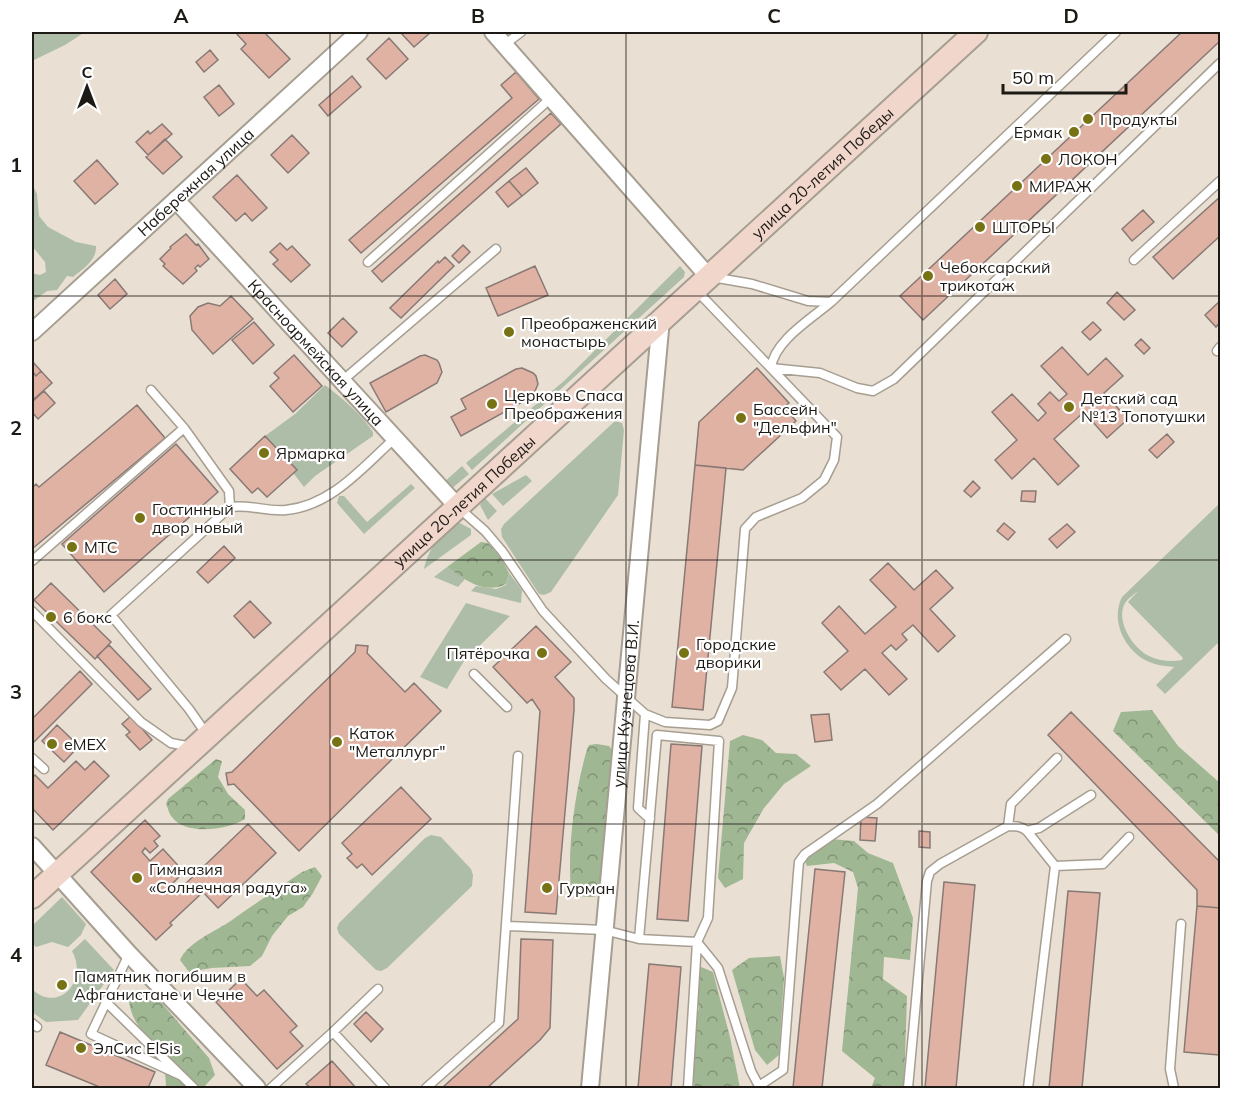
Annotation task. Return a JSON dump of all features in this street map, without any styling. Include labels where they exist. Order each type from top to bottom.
[{"type":"street","name":"Набережная улица","points":[[32,332],[359,32]]},
{"type":"street","points":[[493,32],[551,98],[701,282]]},
{"type":"street","name":"улица 20-летия Победы","points":[[32,897],[976,32]]},
{"type":"street","name":"Красноармейская улица","points":[[176,200],[457,506]]},
{"type":"street","name":"улица Кузнецова В.И.","points":[[590,1089],[661,319]]},
{"type":"street","points":[[32,846],[129,954],[257,1089]]},
{"type":"lane","points":[[504,45],[521,32]]},
{"type":"lane","points":[[771,368],[773,356],[781,344],[831,302],[1116,32]]},
{"type":"lane","points":[[771,368],[820,373],[857,388],[873,391],[894,379],[1221,63]]},
{"type":"lane","points":[[368,262],[551,98]]},
{"type":"lane","points":[[1134,260],[1221,182]]},
{"type":"lane","points":[[342,381],[496,249]]},
{"type":"lane","points":[[701,282],[752,284],[808,300],[831,302]]},
{"type":"lane","points":[[457,506],[502,550],[543,611],[606,679],[645,714],[665,722],[710,725],[718,721],[732,688],[746,529],[756,517],[802,498],[824,480],[834,460],[837,437],[771,368],[701,282]]},
{"type":"lane","points":[[151,390],[184,428],[229,491],[230,507]]},
{"type":"lane","points":[[32,561],[184,428]]},
{"type":"lane","points":[[32,611],[141,722],[171,743],[201,742],[189,709],[111,615],[230,507],[243,505],[265,511],[287,510],[311,505],[332,494],[394,439]]},
{"type":"lane","points":[[507,926],[604,930],[639,939],[697,942],[718,968],[751,1071],[759,1087],[783,1070],[799,862],[805,854],[874,807],[922,767],[1066,639]]},
{"type":"lane","points":[[474,674],[507,707]]},
{"type":"lane","points":[[645,714],[638,808],[650,819]]},
{"type":"lane","points":[[639,939],[657,735],[719,741],[708,918],[697,942],[688,1089]]},
{"type":"lane","points":[[426,1089],[499,1023],[518,756]]},
{"type":"lane","points":[[32,758],[44,768]]},
{"type":"lane","points":[[1008,826],[1011,804],[1057,758]]},
{"type":"lane","points":[[1027,831],[1040,828],[1091,795]]},
{"type":"lane","points":[[908,1089],[927,882],[930,872],[940,864],[1008,826],[1022,827],[1027,831],[1055,866],[1028,1089]]},
{"type":"lane","points":[[1055,866],[1103,864],[1130,837]]},
{"type":"lane","points":[[1174,1089],[1170,1069],[1181,924]]},
{"type":"lane","points":[[129,954],[91,1034],[180,1075]]},
{"type":"lane","points":[[271,1089],[378,989]]},
{"type":"lane","points":[[106,1002],[194,1089]]},
{"type":"lane","points":[[333,1032],[385,1089]]},
{"type":"green space","points":[[32,32],[85,32],[65,45],[32,61]]},
{"type":"green space","points":[[32,184],[37,194],[39,216],[48,227],[76,242],[96,246],[96,251],[92,260],[85,267],[73,277],[67,276],[57,290],[47,291],[32,302],[32,273],[40,275],[46,272],[45,262],[32,246]]},
{"type":"green space","points":[[680,266],[685,272],[684,277],[472,470],[466,463],[564,381]]},
{"type":"green space","points":[[325,385],[357,413],[373,432],[373,436],[315,476],[304,487],[265,436],[295,414]]},
{"type":"green space","points":[[615,421],[622,423],[624,430],[618,495],[551,592],[544,595],[539,594],[502,537],[501,529]]},
{"type":"green space","points":[[462,466],[469,474],[450,490],[442,484]]},
{"type":"green space","points":[[526,475],[532,481],[503,506],[492,494]]},
{"type":"green space","points":[[411,484],[415,488],[364,534],[337,503],[339,496],[344,496],[367,522]]},
{"type":"green space","points":[[485,498],[497,511],[488,520],[480,505]]},
{"type":"green space","points":[[1220,503],[1220,641],[1165,694],[1156,685],[1174,667],[1147,661],[1132,650],[1126,642],[1118,616],[1122,597]],"holes":[[[1139,590],[1128,602],[1183,658],[1182,660],[1157,659],[1137,647],[1127,633],[1122,618],[1126,601]]]},
{"type":"green space","points":[[458,522],[471,529],[471,535],[424,569],[428,556],[441,535]]},
{"type":"green space","points":[[481,542],[488,543],[501,558],[509,573],[506,584],[490,588],[482,587],[447,567]]},
{"type":"green space","points":[[447,567],[465,579],[458,587],[434,577]]},
{"type":"green space","points":[[509,573],[522,590],[521,603],[471,591],[476,586],[496,589],[506,585]]},
{"type":"green space","points":[[466,603],[510,616],[464,661],[447,689],[420,677]]},
{"type":"green space","points":[[1152,710],[1178,746],[1220,783],[1220,836],[1113,731],[1121,712]]},
{"type":"green space","points":[[743,735],[762,740],[776,753],[796,754],[811,766],[784,784],[764,808],[744,843],[743,879],[725,888],[718,878],[730,741]]},
{"type":"green space","points":[[589,745],[609,746],[612,750],[599,889],[595,897],[588,897],[579,896],[571,891],[571,838],[579,783],[587,749]]},
{"type":"green space","points":[[216,759],[222,761],[218,777],[228,794],[245,810],[245,819],[229,826],[207,829],[187,827],[178,823],[169,813],[166,804],[168,799]]},
{"type":"green space","points":[[431,835],[441,837],[471,869],[472,886],[387,968],[381,971],[376,970],[339,934],[337,928],[339,923],[425,838]]},
{"type":"green space","points":[[831,839],[854,841],[868,853],[893,863],[913,918],[910,960],[884,957],[883,979],[907,996],[904,1088],[871,1088],[875,1078],[842,1051],[858,888],[853,872],[834,863],[807,866],[805,861],[821,842]]},
{"type":"green space","points":[[315,867],[322,876],[313,893],[303,907],[288,916],[272,936],[262,956],[250,966],[189,972],[180,960],[190,947],[302,872]]},
{"type":"green space","points":[[62,897],[86,924],[81,935],[68,947],[52,942],[36,947],[32,943],[32,926]]},
{"type":"green space","points":[[85,939],[114,970],[78,1020],[46,1022],[32,1012],[32,989],[42,996],[52,998],[68,991],[77,973],[72,951]]},
{"type":"green space","points":[[780,956],[784,978],[779,1055],[767,1065],[755,1050],[732,970],[749,958]]},
{"type":"green space","points":[[699,966],[713,972],[730,1037],[740,1088],[695,1088],[687,1054],[699,1008],[690,971]]},
{"type":"green space","points":[[139,991],[159,1000],[209,1058],[215,1075],[203,1088],[166,1088],[161,1060],[135,1021],[129,1003],[129,993]]},
{"type":"building","points":[[235,32],[264,32],[290,59],[269,78],[241,49],[246,44]]},
{"type":"building","points":[[400,32],[431,32],[414,47]]},
{"type":"building","points":[[1182,32],[1220,32],[1220,41],[923,320],[900,296]]},
{"type":"building","points":[[389,38],[408,59],[386,79],[367,59]]},
{"type":"building","points":[[210,50],[218,60],[204,72],[196,62]]},
{"type":"building","points":[[516,72],[539,99],[361,253],[349,240],[512,98],[501,85]]},
{"type":"building","points":[[352,76],[361,87],[328,116],[319,105]]},
{"type":"building","points":[[219,85],[234,104],[219,116],[204,97]]},
{"type":"building","points":[[551,113],[561,124],[382,282],[372,271]]},
{"type":"building","points":[[162,124],[172,134],[148,155],[136,142],[148,131],[150,134]]},
{"type":"building","points":[[292,135],[309,153],[288,173],[271,155]]},
{"type":"building","points":[[165,139],[182,157],[163,174],[146,157]]},
{"type":"building","points":[[97,160],[118,184],[95,204],[74,181]]},
{"type":"building","points":[[526,168],[538,183],[522,196],[509,181]]},
{"type":"building","points":[[237,175],[267,208],[252,221],[245,213],[236,221],[213,197]]},
{"type":"building","points":[[509,181],[522,196],[508,207],[496,192]]},
{"type":"building","points":[[1220,197],[1220,236],[1173,279],[1153,257]]},
{"type":"building","points":[[1143,210],[1154,222],[1132,241],[1122,229]]},
{"type":"building","points":[[186,234],[196,245],[198,244],[209,259],[200,267],[198,265],[195,268],[197,271],[183,284],[163,266],[165,264],[160,259]]},
{"type":"building","points":[[280,243],[287,250],[292,246],[310,265],[291,282],[273,264],[278,260],[270,252]]},
{"type":"building","points":[[463,245],[470,252],[459,263],[452,256]]},
{"type":"building","points":[[445,257],[454,266],[401,318],[390,308],[438,261],[439,263]]},
{"type":"building","points":[[535,266],[548,295],[498,316],[486,288]]},
{"type":"building","points":[[115,279],[127,294],[110,309],[98,295]]},
{"type":"building","points":[[1117,292],[1135,310],[1124,320],[1107,303]]},
{"type":"building","points":[[231,296],[253,319],[213,354],[192,330],[190,316],[198,307],[208,303],[220,306]]},
{"type":"building","points":[[1220,301],[1220,322],[1216,327],[1205,315]]},
{"type":"building","points":[[343,318],[357,332],[342,347],[328,333]]},
{"type":"building","points":[[254,322],[274,345],[253,364],[232,340]]},
{"type":"building","points":[[1093,322],[1101,330],[1090,340],[1082,332]]},
{"type":"building","points":[[1141,339],[1150,348],[1144,354],[1135,345]]},
{"type":"building","points":[[1062,347],[1088,375],[1106,358],[1123,376],[1104,393],[1128,419],[1107,438],[1084,412],[1054,439],[1079,466],[1058,485],[1034,458],[1012,479],[995,460],[1017,440],[992,412],[1012,394],[1038,421],[1046,413],[1038,404],[1050,392],[1059,401],[1067,394],[1041,366]]},
{"type":"building","points":[[294,355],[322,386],[293,412],[270,386],[279,378],[274,373]]},
{"type":"building","points":[[425,355],[439,363],[442,372],[437,383],[386,412],[370,383]]},
{"type":"building","points":[[32,361],[41,371],[36,376],[32,371]]},
{"type":"building","name":"Церковь Спаса Преображения","points":[[522,368],[536,376],[538,384],[533,396],[461,436],[451,417],[466,409],[461,399],[516,369]]},
{"type":"building","points":[[757,368],[789,403],[784,407],[796,421],[743,470],[695,465],[699,422]]},
{"type":"building","points":[[32,371],[36,376],[41,371],[52,383],[34,399],[32,396]]},
{"type":"building","points":[[44,391],[55,403],[38,419],[32,412],[32,402]]},
{"type":"building","points":[[137,405],[165,438],[32,549],[32,488],[36,484],[39,487]]},
{"type":"building","points":[[1167,434],[1174,442],[1157,458],[1149,450]]},
{"type":"building","name":"Ярмарка","points":[[265,436],[297,470],[267,497],[258,488],[252,493],[230,469]]},
{"type":"building","name":"Гостинный двор новый","points":[[176,444],[218,492],[104,592],[62,544]]},
{"type":"building","points":[[695,465],[726,468],[703,710],[672,707]]},
{"type":"building","points":[[973,481],[980,488],[971,497],[964,491]]},
{"type":"building","points":[[1022,491],[1036,491],[1035,502],[1021,501]]},
{"type":"building","points":[[1004,523],[1015,532],[1008,540],[997,531]]},
{"type":"building","points":[[1067,524],[1075,532],[1057,548],[1049,539]]},
{"type":"building","points":[[224,546],[235,558],[208,583],[197,572]]},
{"type":"building","points":[[888,563],[914,590],[936,570],[953,588],[930,609],[955,636],[938,652],[913,625],[902,634],[907,640],[896,650],[891,645],[882,653],[907,679],[889,695],[865,669],[841,690],[824,672],[848,651],[822,623],[839,606],[865,634],[896,607],[870,580]]},
{"type":"building","points":[[51,583],[111,642],[95,659],[34,600]]},
{"type":"building","points":[[250,601],[271,623],[254,638],[234,616]]},
{"type":"building","points":[[536,626],[571,662],[555,677],[574,698],[556,914],[525,912],[540,711],[532,699],[527,703],[493,667]]},
{"type":"building","points":[[109,645],[151,689],[138,700],[97,656]]},
{"type":"building","name":"Каток \"Металлург\"","points":[[356,645],[368,646],[367,653],[405,692],[414,683],[441,711],[299,851],[234,784],[228,785],[226,773],[232,772],[355,652]]},
{"type":"building","points":[[80,671],[92,684],[32,744],[32,719]]},
{"type":"building","points":[[1071,712],[1220,862],[1220,908],[1197,906],[1197,890],[1048,735]]},
{"type":"building","points":[[829,714],[832,740],[815,742],[811,715]]},
{"type":"building","points":[[131,716],[152,740],[140,750],[126,735],[130,732],[122,724]]},
{"type":"building","points":[[57,725],[79,746],[64,762],[42,741]]},
{"type":"building","points":[[671,744],[702,746],[688,921],[657,919]]},
{"type":"building","points":[[76,761],[85,770],[94,761],[109,776],[53,830],[32,808],[32,778],[35,775],[48,788]]},
{"type":"building","points":[[401,787],[431,819],[372,875],[362,864],[357,868],[347,858],[352,854],[342,843]]},
{"type":"building","points":[[861,817],[877,818],[875,841],[860,840]]},
{"type":"building","name":"Гимназия «Солнечная радуга»","points":[[145,820],[160,836],[154,841],[158,846],[150,853],[145,848],[142,852],[150,861],[163,849],[184,872],[173,883],[179,890],[248,824],[276,853],[218,908],[203,892],[170,923],[172,925],[156,940],[91,872]]},
{"type":"building","points":[[919,831],[930,832],[930,848],[919,847]]},
{"type":"building","points":[[815,869],[845,872],[822,1088],[793,1088]]},
{"type":"building","points":[[944,882],[975,885],[956,1088],[925,1088]]},
{"type":"building","points":[[1068,891],[1100,893],[1082,1088],[1049,1088]]},
{"type":"building","points":[[1197,906],[1220,908],[1219,1055],[1184,1052]]},
{"type":"building","points":[[521,939],[553,940],[550,1028],[487,1088],[442,1088],[518,1019]]},
{"type":"building","points":[[649,964],[681,967],[671,1088],[638,1088]]},
{"type":"building","points":[[241,979],[257,996],[264,990],[297,1026],[290,1032],[303,1046],[277,1069],[216,1002]]},
{"type":"building","points":[[366,1012],[383,1029],[371,1042],[354,1024]]},
{"type":"building","points":[[60,1032],[155,1072],[148,1088],[102,1088],[46,1065]]},
{"type":"building","points":[[332,1061],[356,1088],[311,1088],[306,1084]]},
{"type":"place","name":"Продукты","points":[[1088,119]]},
{"type":"place","name":"Ермак","points":[[1074,132]]},
{"type":"place","name":"ЛОКОН","points":[[1046,159]]},
{"type":"place","name":"МИРАЖ","points":[[1017,186]]},
{"type":"place","name":"ШТОРЫ","points":[[980,227]]},
{"type":"place","name":"Чебоксарский трикотаж","points":[[928,276]]},
{"type":"place","name":"Преображенский монастырь","points":[[509,332]]},
{"type":"place","name":"Церковь Спаса Преображения","points":[[492,404]]},
{"type":"place","name":"Детский сад №13 Топотушки","points":[[1069,407]]},
{"type":"place","name":"Бассейн \"Дельфин\"","points":[[741,418]]},
{"type":"place","name":"Ярмарка","points":[[264,453]]},
{"type":"place","name":"Гостинный двор новый","points":[[140,518]]},
{"type":"place","name":"МТС","points":[[72,547]]},
{"type":"place","name":"6 бокс","points":[[51,617]]},
{"type":"place","name":"Пятёрочка","points":[[542,653]]},
{"type":"place","name":"Городские дворики","points":[[684,653]]},
{"type":"place","name":"Каток \"Металлург\"","points":[[337,742]]},
{"type":"place","name":"eMEX","points":[[52,744]]},
{"type":"place","name":"Гимназия «Солнечная радуга»","points":[[137,878]]},
{"type":"place","name":"Гурман","points":[[547,888]]},
{"type":"place","name":"Памятник погибшим в Афганистане и Чечне","points":[[62,985]]},
{"type":"place","name":"ЭлСис ElSis","points":[[81,1048]]}]
